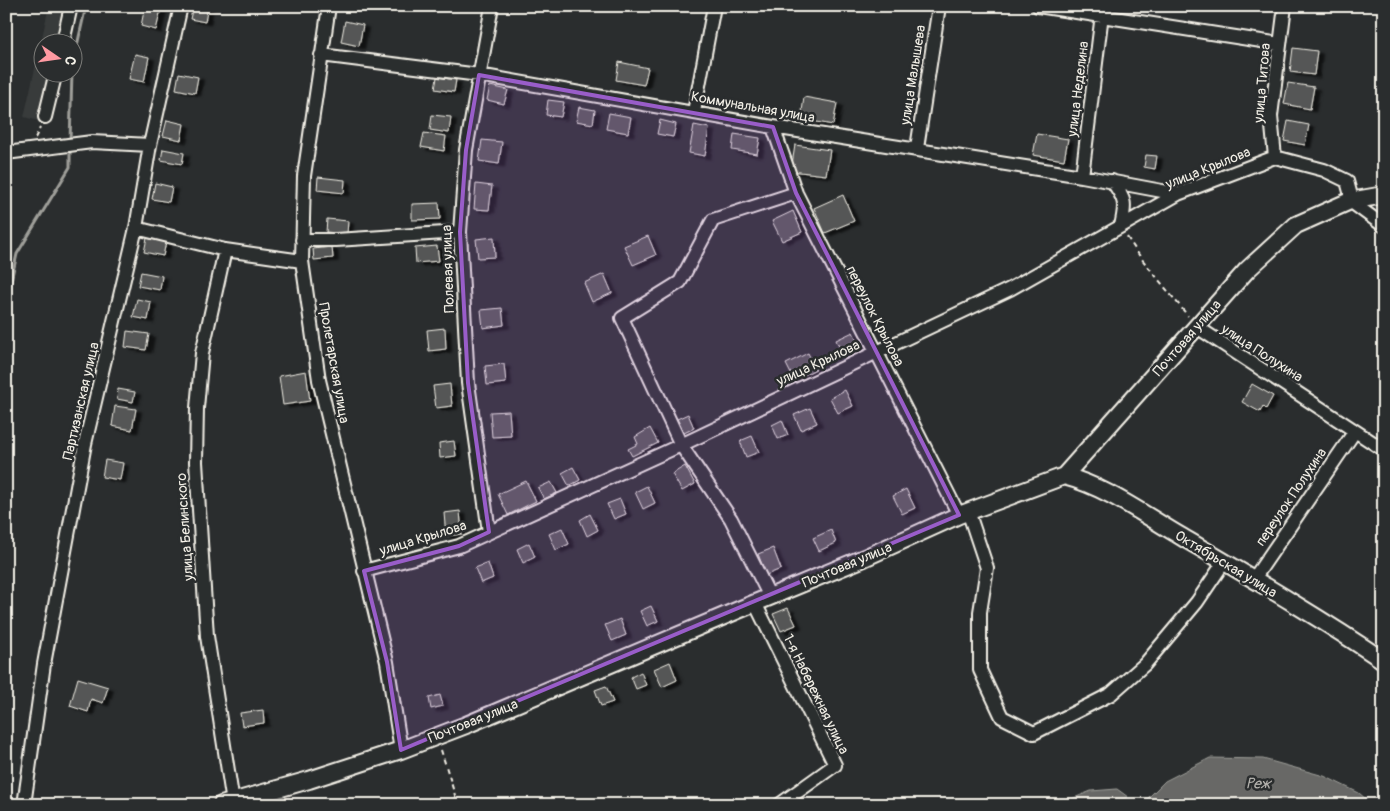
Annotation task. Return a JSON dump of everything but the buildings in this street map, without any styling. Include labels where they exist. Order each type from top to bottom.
[{"type":"main road","name":"Почтовая улица","points":[[227,804],[309,780],[436,737],[864,558],[964,513],[1064,476],[1247,270],[1296,225],[1350,200],[1384,195]]},
{"type":"main road","name":"Октябрьская улица","points":[[1064,476],[1082,480],[1103,491],[1224,562],[1384,661]]},
{"type":"street","points":[[66,32],[72,6]]},
{"type":"street","name":"Партизанская улица","points":[[24,805],[44,664],[85,444],[136,228],[150,145],[181,6]]},
{"type":"street","name":"Пролетарская улица","points":[[329,6],[304,176],[302,261],[318,380],[387,662],[401,750]]},
{"type":"street","name":"Полевая улица","points":[[488,532],[468,383],[460,232],[466,150],[492,6]]},
{"type":"street","points":[[694,112],[714,6]]},
{"type":"street","name":"улица Малышева","points":[[917,148],[939,6]]},
{"type":"street","points":[[1038,6],[1102,11],[1280,44]]},
{"type":"street","name":"улица Титова","points":[[1275,157],[1272,116],[1285,6]]},
{"type":"street","name":"улица Неделина","points":[[1082,176],[1102,11]]},
{"type":"street","name":"Коммунальная улица","points":[[321,55],[479,75],[774,127],[917,148],[1178,194]]},
{"type":"street","points":[[45,117],[54,82]]},
{"type":"street","name":"переулок Крылова","points":[[774,127],[796,193],[876,352],[964,513],[987,568],[980,612],[980,670],[1002,717],[1034,733],[1111,694],[1145,664],[1197,602],[1224,562]]},
{"type":"street","points":[[6,152],[92,142],[150,145]]},
{"type":"street","points":[[1275,157],[1324,170],[1347,181],[1350,200],[1384,226]]},
{"type":"street","name":"улица Крылова","points":[[364,571],[459,546],[681,445],[1010,289],[1178,194],[1275,157]]},
{"type":"street","points":[[1112,181],[1121,193],[1125,207],[1121,226]]},
{"type":"street","points":[[770,597],[731,519],[681,445],[622,318],[680,282],[714,220],[796,193]]},
{"type":"street","points":[[136,228],[225,250],[302,261]]},
{"type":"street","points":[[302,240],[336,240],[460,232]]},
{"type":"street","name":"улица Белинского","points":[[225,250],[202,353],[197,408],[196,462],[207,636],[227,804]]},
{"type":"street","name":"улица Полухина","points":[[1196,327],[1384,450]]},
{"type":"street","name":"переулок Полухина","points":[[1253,580],[1354,431]]},
{"type":"street","name":"1-я Набережная улица","points":[[755,603],[835,765],[778,805]]},
{"type":"path","points":[[30,149],[45,117]]},
{"type":"path","points":[[1121,226],[1141,258],[1196,327]]},
{"type":"path","points":[[436,737],[445,759],[458,805]]},
{"type":"highlighted area","points":[[479,75],[773,127],[796,193],[959,515],[401,750],[387,662],[364,571],[459,546],[489,532],[468,383],[460,232],[466,150]]},
{"type":"shaded area","points":[[49,6],[66,6],[60,32],[43,32]]},
{"type":"shaded area","points":[[32,81],[48,82],[39,121],[24,117]]},
{"type":"water","name":"Реж","points":[[1210,758],[1263,759],[1324,776],[1359,793],[1373,805],[1141,805],[1165,781]]},
{"type":"water","points":[[1117,789],[1128,797],[1107,805],[1057,805],[1091,791]]},
{"type":"waterway","points":[[80,32],[86,6]]},
{"type":"waterway","points":[[70,142],[72,82]]},
{"type":"waterway","points":[[6,303],[17,254],[70,167],[70,148]]}]
